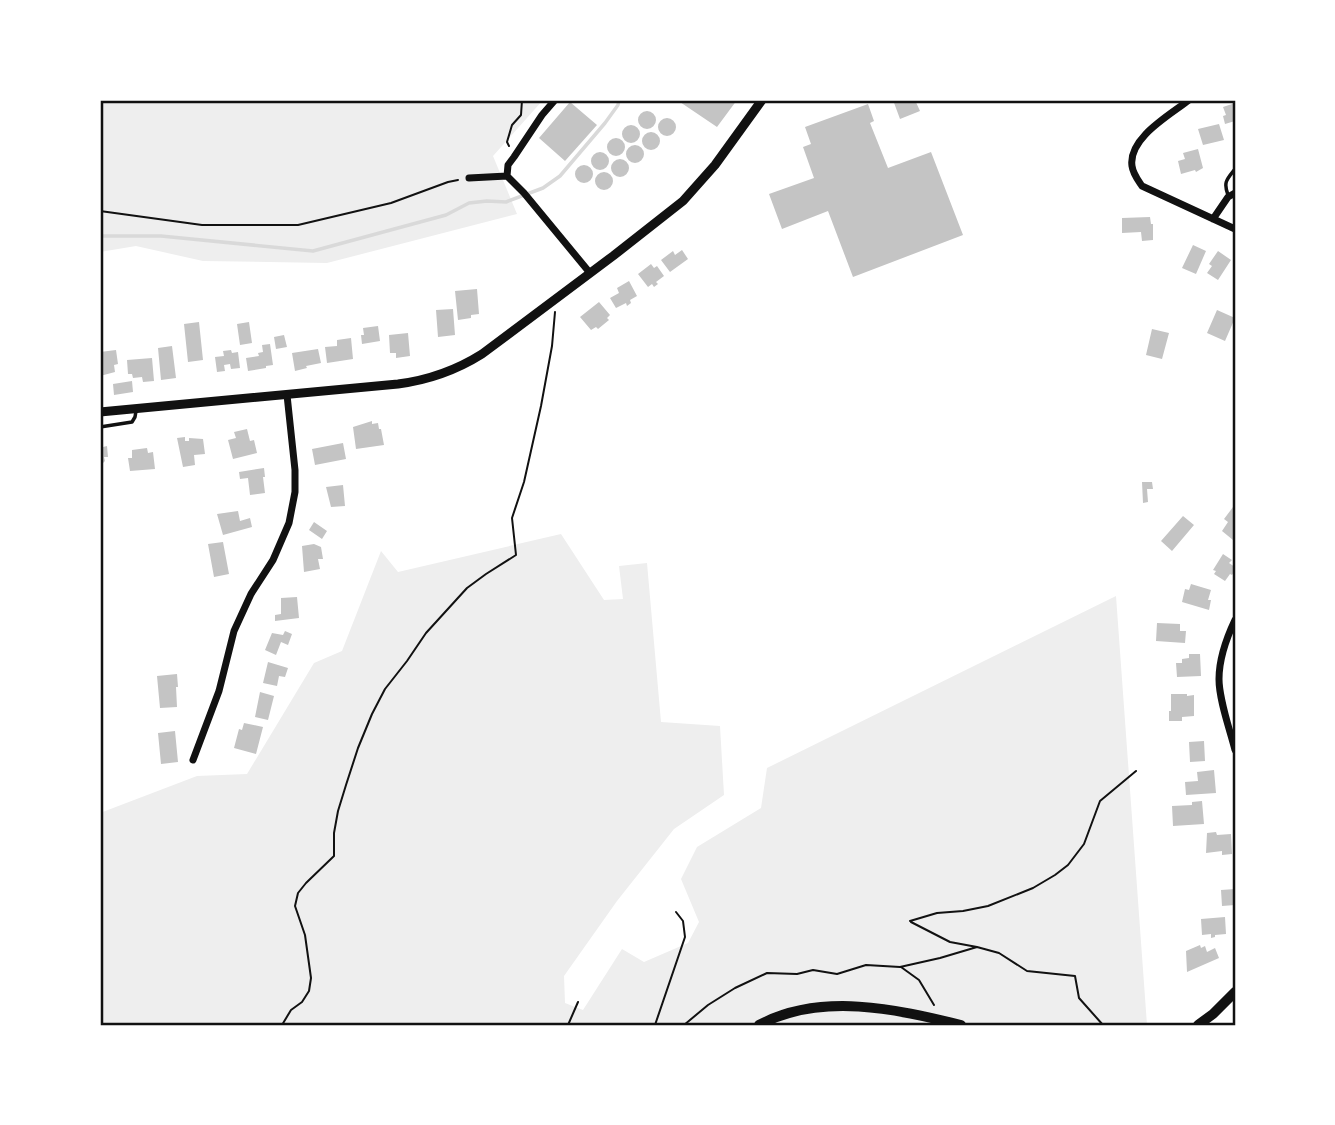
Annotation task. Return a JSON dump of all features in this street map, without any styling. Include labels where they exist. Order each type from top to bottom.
[{"type":"main road","points":[[1198,1025],[1235,992]]},
{"type":"main road","points":[[759,1025],[800,1010],[831,1006],[901,1012],[961,1025]]},
{"type":"street","points":[[507,176],[508,165],[513,157],[555,100]]},
{"type":"street","points":[[100,412],[423,381],[467,364],[671,212],[715,166],[762,100]]},
{"type":"street","points":[[1189,100],[1144,135],[1136,145],[1131,165],[1134,175],[1142,186],[1235,229]]},
{"type":"street","points":[[469,178],[507,176],[590,273]]},
{"type":"street","points":[[1213,219],[1232,195]]},
{"type":"street","points":[[193,760],[219,691],[234,631],[251,594],[273,560],[289,523],[295,492],[295,470],[287,396]]},
{"type":"street","points":[[1235,620],[1220,661],[1219,681],[1235,750]]},
{"type":"lane","points":[[1232,195],[1224,186],[1235,169]]},
{"type":"lane","points":[[100,427],[132,422],[137,408]]},
{"type":"path","points":[[513,157],[507,142],[513,124],[521,115],[522,100]]},
{"type":"path","points":[[100,211],[202,225],[298,225],[391,203],[448,181],[469,178]]},
{"type":"path","points":[[282,1025],[291,1010],[302,1002],[309,991],[311,978],[305,935],[295,906],[298,893],[334,856],[338,811],[372,714],[385,689],[426,633],[467,588],[516,555],[512,518],[524,482],[541,405],[552,346],[555,311]]},
{"type":"path","points":[[1103,1025],[1079,998],[1075,976],[1027,971],[999,953],[950,942],[910,921],[937,913],[988,906],[1032,888],[1055,875],[1068,865],[1084,845],[1100,801],[1136,771]]},
{"type":"path","points":[[655,1025],[685,937],[683,921],[676,912]]},
{"type":"path","points":[[684,1025],[735,988],[767,973],[796,975],[813,970],[837,975],[866,965],[900,967],[977,947]]},
{"type":"path","points":[[900,967],[919,980],[934,1005]]},
{"type":"path","points":[[568,1025],[578,1002]]},
{"type":"shaded area","points":[[100,100],[543,100],[493,156],[517,214],[327,263],[203,261],[136,246],[100,252]]},
{"type":"shaded area","points":[[561,534],[604,600],[623,599],[619,566],[647,563],[661,722],[720,726],[724,795],[674,829],[617,901],[564,976],[565,1003],[583,1010],[622,949],[644,962],[688,943],[699,922],[681,879],[697,847],[761,808],[767,768],[1116,596],[1147,1025],[100,1025],[100,813],[197,776],[247,774],[314,663],[342,651],[381,551],[398,572]]},
{"type":"building","points":[[677,100],[737,100],[717,127]]},
{"type":"building","points":[[893,100],[915,100],[920,111],[900,119]]},
{"type":"building","points":[[570,102],[597,125],[565,161],[539,138]]},
{"type":"building","points":[[1235,103],[1235,121],[1225,124],[1223,107]]},
{"type":"building","points":[[868,104],[874,121],[870,123],[888,168],[931,152],[963,235],[853,277],[828,211],[782,229],[769,194],[814,178],[803,147],[811,144],[805,127]]},
{"type":"building","points":[[647,111],[653,114],[656,120],[653,126],[647,129],[641,126],[638,120],[641,114]]},
{"type":"building","points":[[667,118],[673,121],[676,127],[673,133],[667,136],[661,133],[658,127],[661,121]]},
{"type":"building","points":[[1219,124],[1224,140],[1203,145],[1198,129]]},
{"type":"building","points":[[631,125],[637,128],[640,134],[637,140],[631,143],[625,140],[622,134],[625,128]]},
{"type":"building","points":[[651,132],[657,135],[660,141],[657,147],[651,150],[645,147],[642,141],[645,135]]},
{"type":"building","points":[[616,138],[622,141],[625,147],[622,153],[616,156],[610,153],[607,147],[610,141]]},
{"type":"building","points":[[635,145],[641,148],[644,154],[641,160],[635,163],[629,160],[626,154],[629,148]]},
{"type":"building","points":[[1198,149],[1203,168],[1181,174],[1178,161],[1185,159],[1183,153]]},
{"type":"building","points":[[600,152],[606,155],[609,161],[606,167],[600,170],[594,167],[591,161],[594,155]]},
{"type":"building","points":[[620,159],[626,162],[629,168],[626,174],[620,177],[614,174],[611,168],[614,162]]},
{"type":"building","points":[[584,165],[590,168],[593,174],[590,180],[584,183],[578,180],[575,174],[578,168]]},
{"type":"building","points":[[604,172],[610,175],[613,181],[610,187],[604,190],[598,187],[595,181],[598,175]]},
{"type":"building","points":[[1150,217],[1153,240],[1142,241],[1141,232],[1122,233],[1122,218]]},
{"type":"building","points":[[1193,245],[1206,251],[1196,274],[1182,268]]},
{"type":"building","points":[[682,250],[688,259],[670,272],[661,260],[673,251],[675,255]]},
{"type":"building","points":[[1218,251],[1231,260],[1218,280],[1207,273],[1212,266],[1209,264]]},
{"type":"building","points":[[651,264],[654,268],[657,266],[664,276],[654,287],[652,284],[648,287],[638,274]]},
{"type":"building","points":[[629,281],[637,296],[630,300],[631,303],[627,306],[626,303],[616,308],[610,298],[619,293],[617,288]]},
{"type":"building","points":[[477,289],[479,314],[458,320],[455,291]]},
{"type":"building","points":[[599,302],[610,315],[607,318],[609,320],[598,329],[596,327],[591,330],[580,317]]},
{"type":"building","points":[[453,309],[455,335],[438,337],[436,310]]},
{"type":"building","points":[[1217,310],[1235,318],[1225,341],[1207,333]]},
{"type":"building","points":[[199,322],[203,360],[188,362],[184,324]]},
{"type":"building","points":[[249,322],[252,343],[240,345],[237,324]]},
{"type":"building","points":[[378,326],[380,341],[362,344],[363,328]]},
{"type":"building","points":[[1152,329],[1169,333],[1162,359],[1146,355]]},
{"type":"building","points":[[408,333],[410,356],[396,358],[396,353],[390,353],[389,335]]},
{"type":"building","points":[[284,335],[287,347],[276,349],[274,337]]},
{"type":"building","points":[[351,338],[353,359],[327,363],[325,347],[337,346],[337,340]]},
{"type":"building","points":[[270,344],[273,365],[248,371],[246,358],[259,356],[258,353],[263,352],[262,345]]},
{"type":"building","points":[[172,346],[176,378],[161,380],[158,348]]},
{"type":"building","points":[[318,349],[321,363],[295,371],[292,353]]},
{"type":"building","points":[[116,350],[118,364],[114,365],[115,372],[100,376],[100,352]]},
{"type":"building","points":[[231,350],[232,353],[238,352],[240,368],[231,369],[230,364],[224,365],[225,371],[217,372],[215,357],[224,356],[223,351]]},
{"type":"building","points":[[152,358],[154,381],[143,382],[142,377],[133,378],[132,374],[128,374],[127,360]]},
{"type":"building","points":[[132,381],[133,392],[114,395],[113,384]]},
{"type":"building","points":[[372,421],[372,424],[378,423],[381,429],[384,445],[356,449],[353,427]]},
{"type":"building","points":[[247,429],[250,441],[254,440],[257,453],[233,459],[228,440],[236,438],[234,432]]},
{"type":"building","points":[[185,437],[185,441],[189,441],[189,438],[203,439],[205,454],[194,455],[195,465],[183,467],[177,438]]},
{"type":"building","points":[[100,440],[103,440],[103,447],[107,446],[108,457],[104,457],[102,464],[100,464]]},
{"type":"building","points":[[343,443],[346,459],[315,465],[312,449]]},
{"type":"building","points":[[147,448],[148,453],[153,452],[155,469],[130,471],[128,458],[132,458],[132,450]]},
{"type":"building","points":[[264,468],[265,493],[250,495],[248,478],[240,479],[239,472]]},
{"type":"building","points":[[1142,482],[1152,482],[1153,489],[1147,489],[1148,502],[1143,503]]},
{"type":"building","points":[[343,485],[345,506],[331,507],[326,487]]},
{"type":"building","points":[[1233,507],[1233,540],[1222,531],[1228,522],[1224,519]]},
{"type":"building","points":[[238,511],[240,521],[250,518],[252,527],[223,535],[217,514]]},
{"type":"building","points":[[1183,516],[1194,525],[1172,551],[1161,541]]},
{"type":"building","points":[[314,522],[327,531],[322,539],[309,530]]},
{"type":"building","points":[[223,542],[229,574],[214,577],[208,544]]},
{"type":"building","points":[[314,544],[321,547],[323,559],[318,559],[320,569],[304,572],[302,546]]},
{"type":"building","points":[[1223,554],[1232,560],[1229,563],[1235,567],[1235,571],[1225,581],[1214,574],[1216,571],[1213,570]]},
{"type":"building","points":[[1191,584],[1211,590],[1209,610],[1182,602],[1185,589],[1189,590]]},
{"type":"building","points":[[297,597],[299,618],[275,621],[275,615],[281,614],[281,598]]},
{"type":"building","points":[[1157,623],[1180,624],[1180,631],[1186,631],[1185,643],[1156,641]]},
{"type":"building","points":[[285,631],[292,634],[288,645],[281,642],[276,655],[265,650],[272,633],[283,635]]},
{"type":"building","points":[[1189,654],[1200,654],[1201,676],[1177,677],[1176,663],[1182,663],[1182,659],[1189,658]]},
{"type":"building","points":[[268,662],[288,668],[285,677],[279,676],[277,686],[263,683]]},
{"type":"building","points":[[177,674],[177,707],[160,708],[157,676]]},
{"type":"building","points":[[260,692],[274,696],[268,720],[255,717]]},
{"type":"building","points":[[1171,694],[1194,695],[1194,716],[1182,717],[1182,721],[1169,721]]},
{"type":"building","points":[[244,723],[263,727],[256,754],[234,748],[239,729],[242,730]]},
{"type":"building","points":[[175,731],[178,762],[161,764],[158,733]]},
{"type":"building","points":[[1204,741],[1205,761],[1190,762],[1189,742]]},
{"type":"building","points":[[1214,770],[1216,793],[1186,795],[1185,782],[1198,781],[1197,772]]},
{"type":"building","points":[[1202,801],[1204,824],[1173,826],[1172,806],[1192,805],[1192,802]]},
{"type":"building","points":[[1216,832],[1217,835],[1231,834],[1232,854],[1222,855],[1222,851],[1206,853],[1207,833]]},
{"type":"building","points":[[1235,889],[1235,905],[1222,906],[1221,890]]},
{"type":"building","points":[[1225,917],[1226,934],[1211,938],[1211,934],[1202,935],[1201,919]]},
{"type":"building","points":[[1200,945],[1201,948],[1205,946],[1207,952],[1215,948],[1219,958],[1187,972],[1186,951]]},
{"type":"waterway","points":[[100,236],[161,236],[313,251],[446,215],[469,203],[506,202],[543,188],[560,176],[605,123],[619,100]]}]
